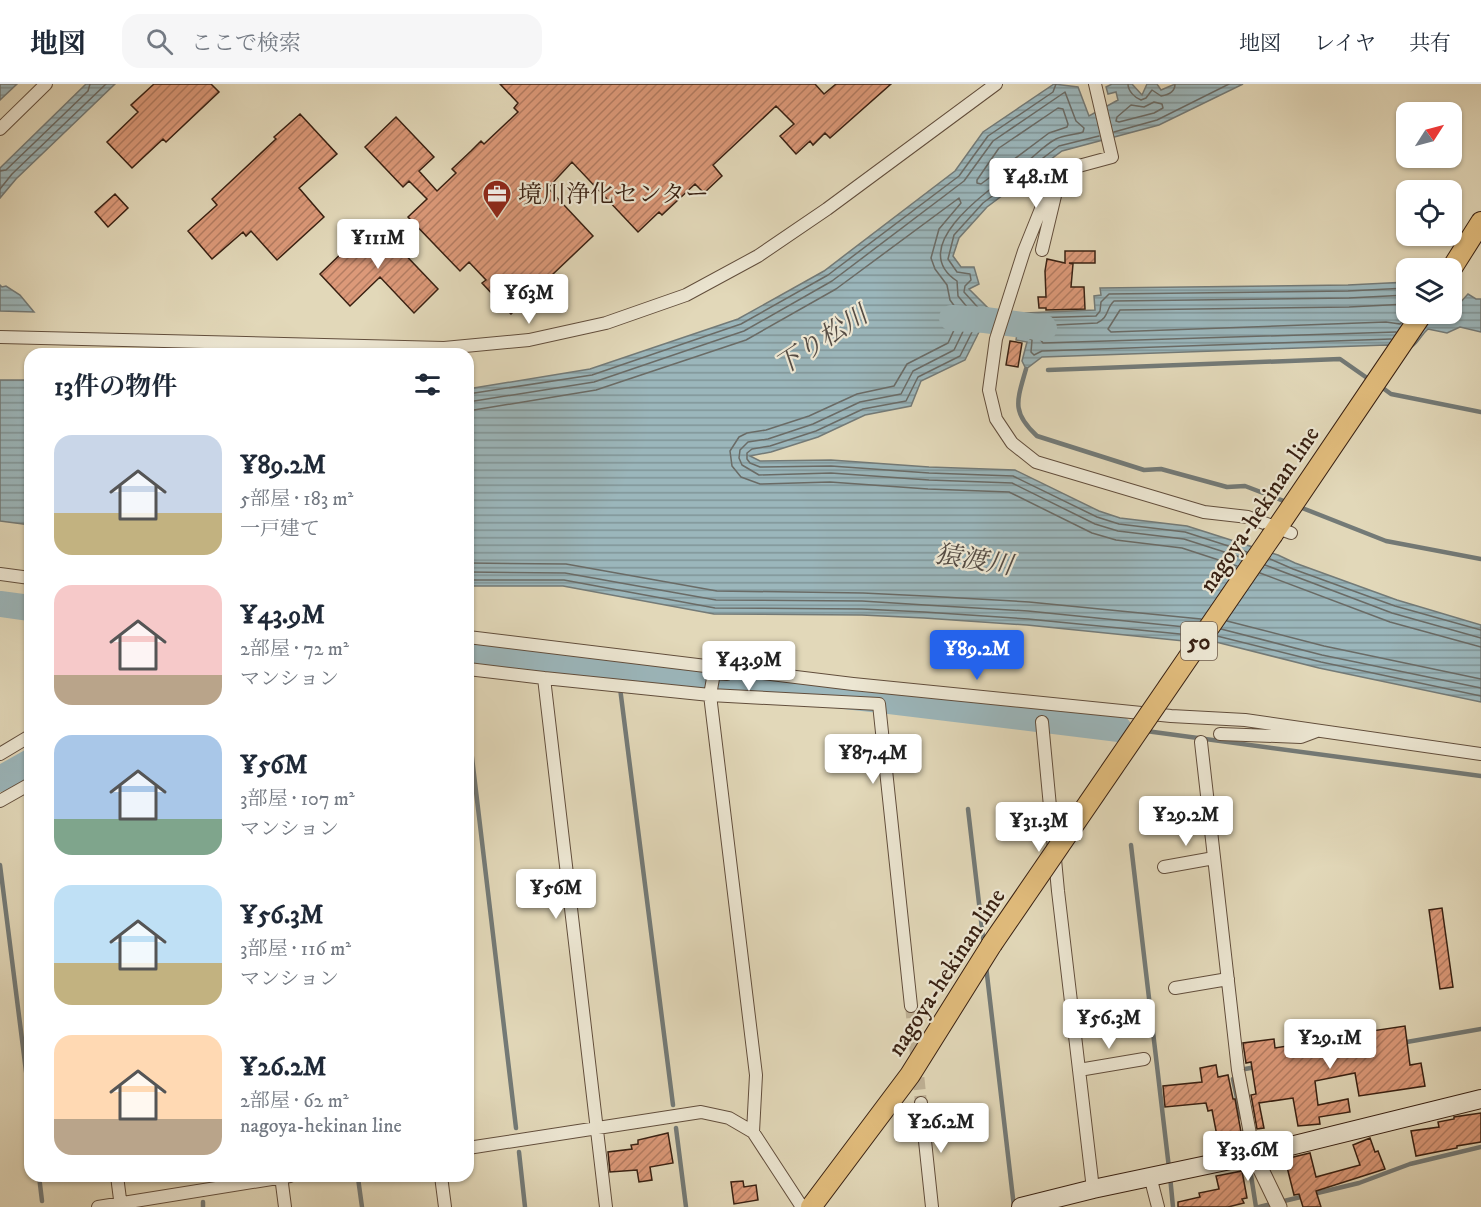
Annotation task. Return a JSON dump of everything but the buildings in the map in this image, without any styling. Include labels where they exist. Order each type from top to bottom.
[{"type":"main road","points":[[1458,258],[1481,222]]},
{"type":"main road","name":"nagoya-hekinan line","points":[[811,1207],[910,1075],[978,965],[1285,521],[1415,324]]},
{"type":"main road","points":[[1022,1207],[1155,1175],[1254,1155],[1481,1099]]},
{"type":"street","points":[[0,129],[46,84]]},
{"type":"street","points":[[0,337],[444,348],[529,340],[606,323],[686,295],[758,256],[827,209],[996,84]]},
{"type":"street","points":[[1095,84],[1112,156],[1075,167],[1060,175],[1048,189],[996,339],[990,390],[996,419],[1012,443],[1036,462],[1204,512],[1285,521]]},
{"type":"street","points":[[1042,250],[1060,175]]},
{"type":"street","points":[[0,574],[24,577]]},
{"type":"street","points":[[474,639],[781,675],[1171,716],[1245,720],[1481,754]]},
{"type":"street","points":[[474,669],[711,695],[879,704],[911,1006]]},
{"type":"street","points":[[753,1132],[756,1075],[711,695],[714,673],[768,679],[781,675]]},
{"type":"street","points":[[544,678],[606,1207]]},
{"type":"street","points":[[1042,722],[1058,891],[1093,1189]]},
{"type":"street","points":[[1220,734],[1301,737],[1320,730]]},
{"type":"street","points":[[0,754],[24,740]]},
{"type":"street","points":[[1201,742],[1238,1070],[1254,1155],[1275,1201]]},
{"type":"street","points":[[1,801],[24,788]]},
{"type":"street","points":[[1164,867],[1214,858]]},
{"type":"street","points":[[1175,988],[1228,980]]},
{"type":"street","points":[[1079,1070],[1144,1059]]},
{"type":"street","points":[[921,1103],[932,1207]]},
{"type":"street","points":[[474,1147],[701,1112],[729,1118],[753,1132],[802,1207]]},
{"type":"street","points":[[1155,1175],[1158,1207]]},
{"type":"street","points":[[118,1182],[120,1205]]},
{"type":"street","points":[[98,1207],[250,1182]]},
{"type":"street","points":[[284,1182],[285,1207]]},
{"type":"street","points":[[442,1182],[445,1207]]},
{"type":"water","points":[[0,84],[17,84],[0,100]]},
{"type":"water","points":[[86,84],[115,84],[16,179],[0,198],[0,168]]},
{"type":"water","points":[[1054,84],[1078,87],[1089,116],[1118,100],[1116,92],[1108,94],[1106,87],[1112,84],[1132,84],[1142,95],[1147,84],[1157,84],[1161,90],[1175,84],[1243,84],[1159,125],[1062,151],[987,207],[959,238],[953,256],[961,267],[974,267],[979,284],[969,289],[990,310],[965,360],[921,381],[911,406],[865,415],[818,437],[750,456],[760,461],[831,460],[1015,470],[1099,511],[1120,518],[1187,526],[1278,555],[1397,600],[1481,625],[1481,702],[1319,668],[1216,642],[1194,642],[1027,625],[924,618],[862,615],[714,614],[563,586],[474,586],[474,388],[590,369],[738,319],[824,271],[955,171],[983,132]]},
{"type":"water","points":[[1396,283],[1396,324],[1462,324],[1462,301],[1468,294],[1481,299],[1481,332],[1460,327],[1447,333],[1428,329],[1412,347],[1387,345],[1042,357],[1026,369],[1022,361],[1027,342],[1016,340],[1017,334],[1007,332],[1013,317],[1022,319],[1025,313],[1095,310],[1094,296],[1101,295],[1100,288]]},
{"type":"water","points":[[0,285],[20,295],[34,312],[0,311]]},
{"type":"water","points":[[0,380],[24,380],[24,524],[0,521]]},
{"type":"waterway","points":[[952,318],[1044,328]]},
{"type":"waterway","points":[[1048,370],[1340,359],[1370,380]]},
{"type":"waterway","points":[[1026,369],[1018,406],[1023,420],[1037,436],[1144,470],[1161,469],[1227,487],[1245,486],[1289,503]]},
{"type":"waterway","points":[[1380,386],[1391,394],[1481,412]]},
{"type":"waterway","points":[[1297,506],[1386,541],[1481,559]]},
{"type":"waterway","points":[[0,604],[24,607]]},
{"type":"waterway","points":[[474,656],[881,700],[1119,729]]},
{"type":"waterway","points":[[618,672],[673,1105]]},
{"type":"waterway","points":[[1119,729],[1132,730]]},
{"type":"waterway","points":[[1146,731],[1481,776]]},
{"type":"waterway","points":[[0,779],[24,765]]},
{"type":"waterway","points":[[474,774],[516,1128]]},
{"type":"waterway","points":[[968,809],[984,946]]},
{"type":"waterway","points":[[1131,845],[1169,1168]]},
{"type":"waterway","points":[[0,865],[24,1055]]},
{"type":"waterway","points":[[986,966],[1014,1207]]},
{"type":"waterway","points":[[1401,1043],[1481,1029]]},
{"type":"waterway","points":[[1245,1069],[1256,1067]]},
{"type":"waterway","points":[[1233,1079],[1241,1117]]},
{"type":"waterway","points":[[676,1128],[686,1207]]},
{"type":"waterway","points":[[1244,1131],[1245,1143]]},
{"type":"waterway","points":[[1259,1207],[1359,1183],[1410,1164],[1481,1147]]},
{"type":"waterway","points":[[519,1152],[525,1207]]},
{"type":"waterway","points":[[1250,1169],[1256,1207]]},
{"type":"waterway","points":[[1170,1176],[1173,1207]]},
{"type":"waterway","points":[[40,1182],[42,1201]]},
{"type":"waterway","points":[[359,1182],[362,1207]]},
{"type":"waterway","points":[[203,1202],[203,1207]]},
{"type":"tunnel","points":[[911,1006],[921,1103]]},
{"type":"place","name":"境川浄化センター","points":[[497,220]]},
{"type":"water label","name":"下り松川","points":[[821,340]]},
{"type":"water label","name":"猿渡川","points":[[974,559]]}]
